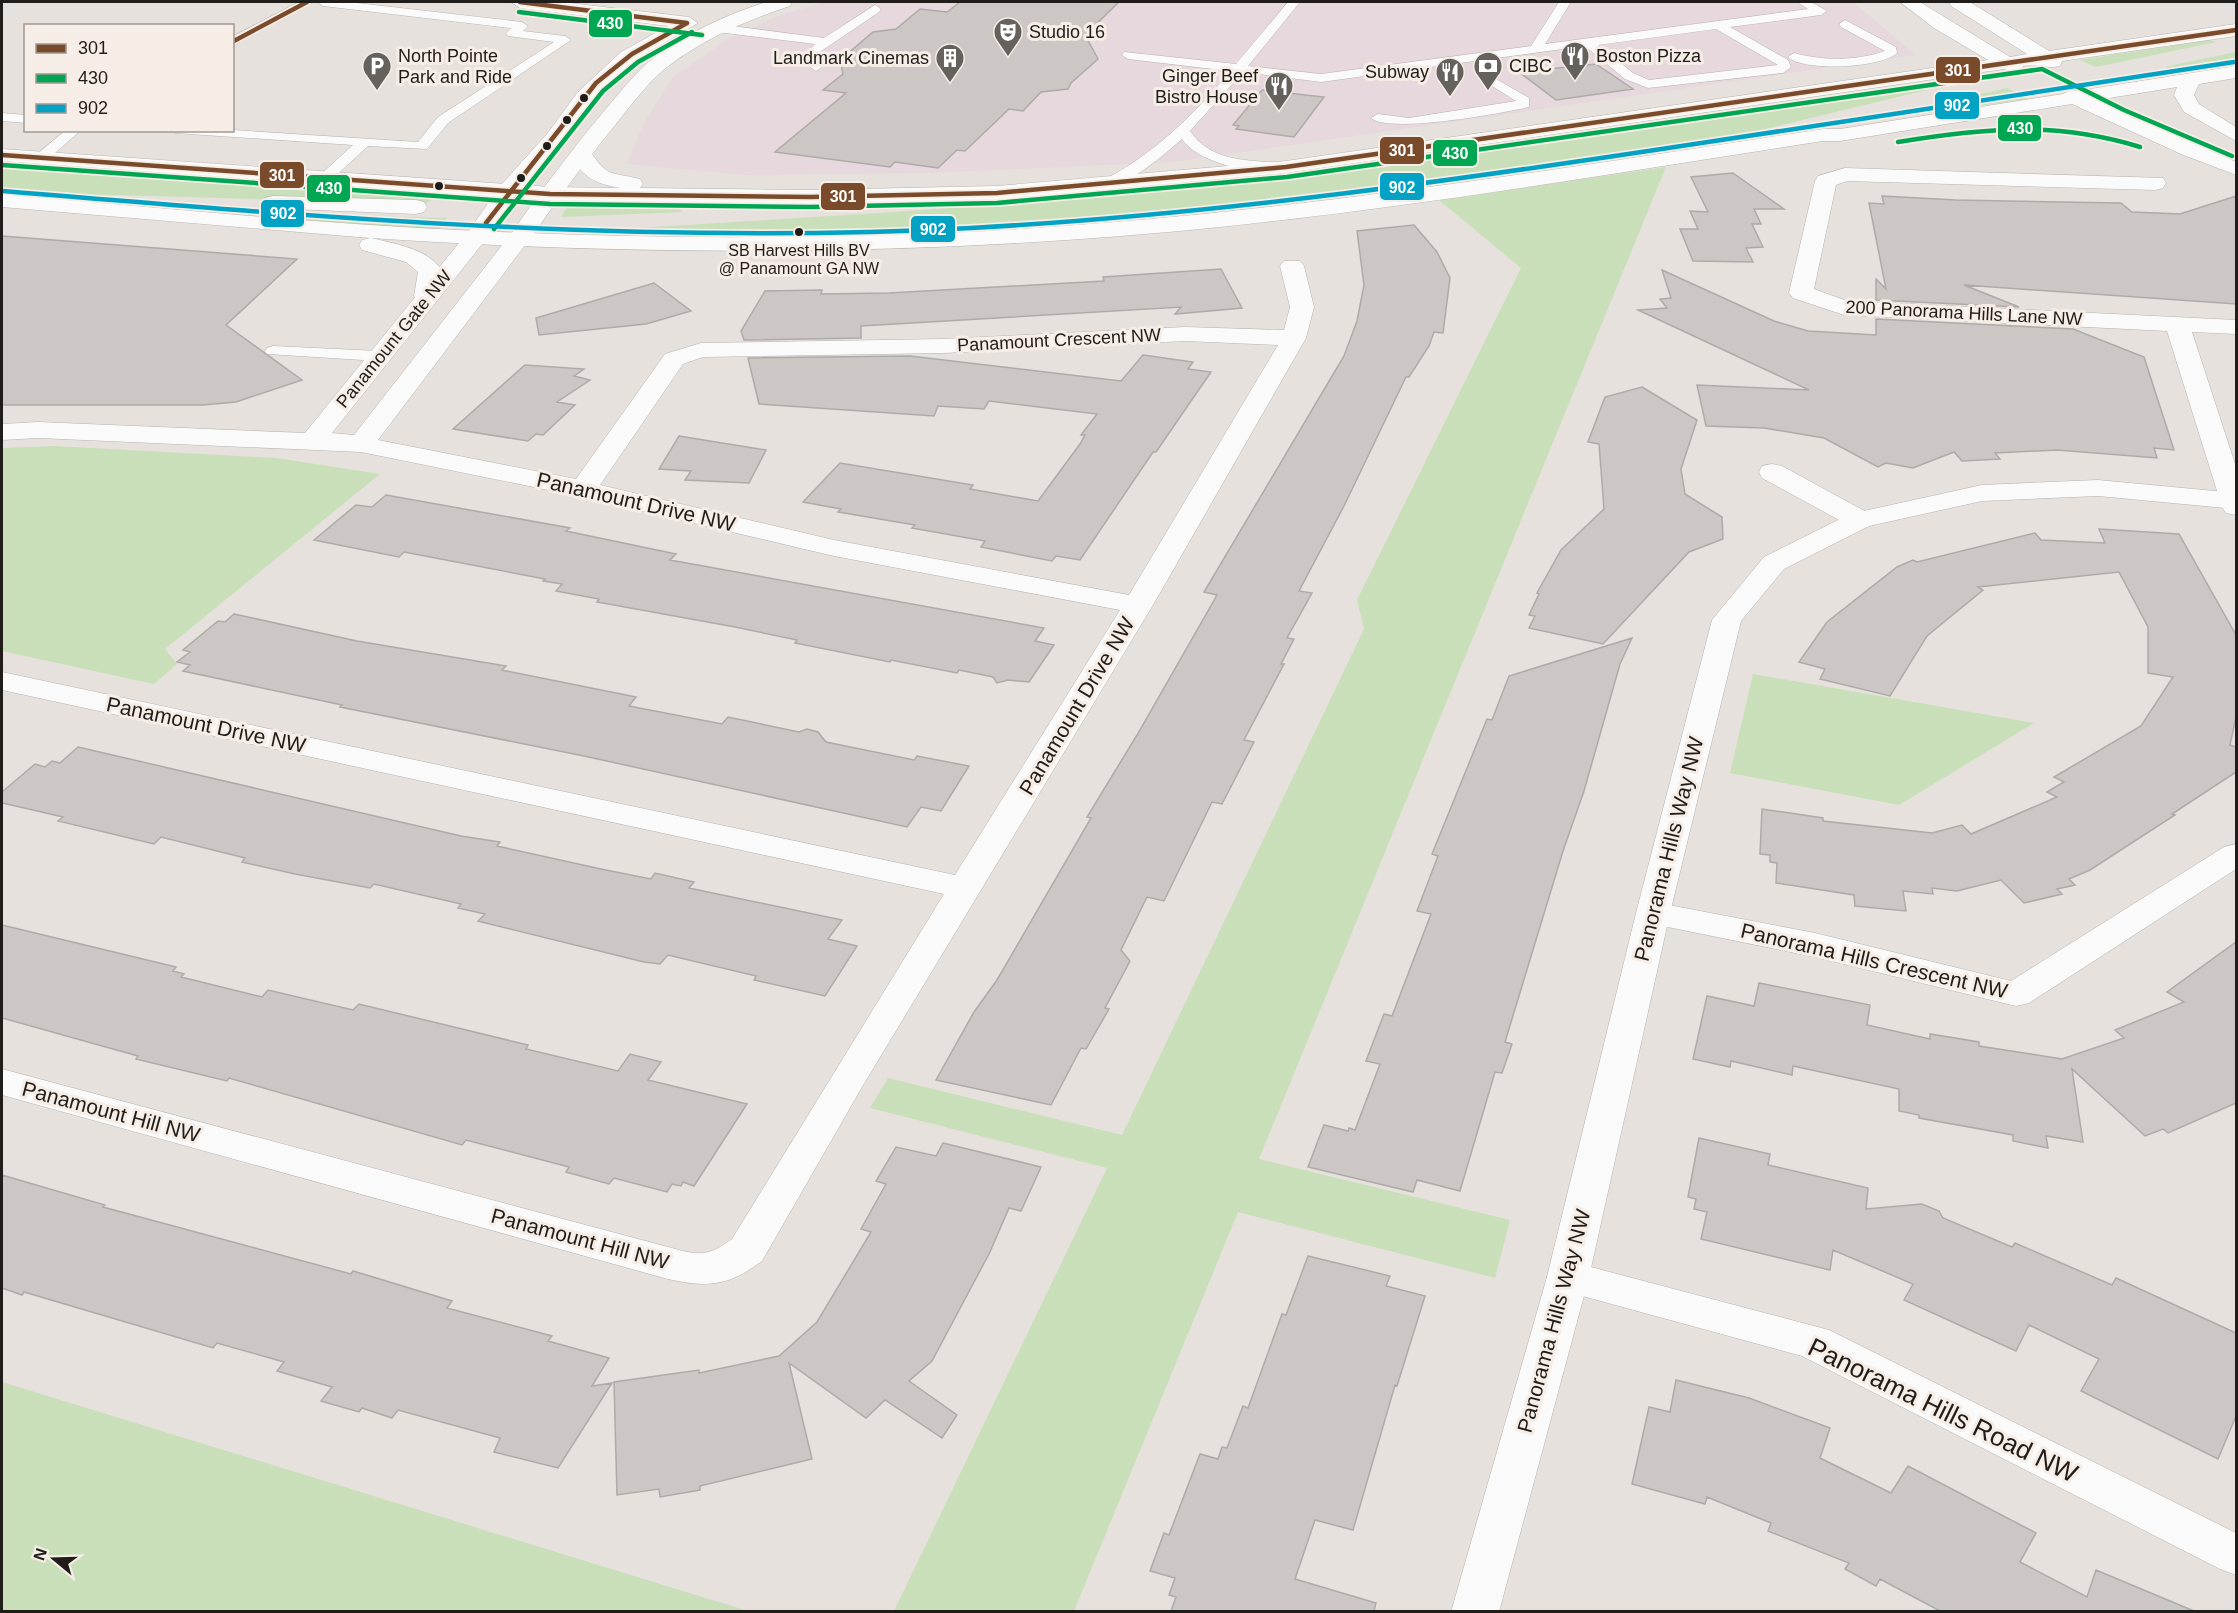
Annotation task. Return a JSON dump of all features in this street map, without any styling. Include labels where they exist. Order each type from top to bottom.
[{"type":"street","points":[[520,2],[687,22],[717,28]]},
{"type":"street","name":"Panamount Gate NW","points":[[313,440],[426,296],[475,238],[584,97],[606,74],[628,56],[687,22],[738,2]]},
{"type":"street","name":"Panamount Gate NW","points":[[361,444],[524,234],[550,194],[641,80],[664,60],[717,28],[744,15],[783,2]]},
{"type":"street","points":[[1908,2],[1938,34],[1946,52],[1918,76]]},
{"type":"street","points":[[1908,2],[2016,67],[2073,97],[2187,150],[2236,169]]},
{"type":"street","points":[[1964,6],[2042,36],[2089,41],[2236,24]]},
{"type":"street","points":[[1964,6],[2044,58],[2183,125],[2236,146]]},
{"type":"street","points":[[2044,58],[2236,30]]},
{"type":"street","points":[[2073,97],[2076,91],[2116,71],[2236,46]]},
{"type":"street","points":[[2,201],[229,222],[475,238],[791,214],[1286,167],[1918,76],[2043,64],[2044,58]]},
{"type":"street","points":[[1670,158],[2016,67]]},
{"type":"street","points":[[1840,135],[2236,72]]},
{"type":"street","points":[[2191,79],[2184,95],[2191,108],[2236,135]]},
{"type":"street","points":[[524,234],[831,242],[959,239],[1133,228],[1258,217],[1403,198],[1823,135],[1884,135],[1940,125],[2043,116],[2094,122],[2187,150]]},
{"type":"street","points":[[582,154],[587,168],[593,174],[616,181],[660,187],[810,197]]},
{"type":"street","points":[[2,155],[324,179],[528,200],[550,194],[810,197],[997,193]]},
{"type":"street","name":"200 Panorama Hills Lane NW","points":[[2155,183],[1845,174],[1826,181],[1801,293],[1844,308],[2178,326]]},
{"type":"street","points":[[2,201],[78,198],[444,207],[504,198]]},
{"type":"street","points":[[229,222],[380,247],[414,257],[430,270],[426,296]]},
{"type":"street","points":[[1138,605],[1294,338],[1302,307],[1292,266]]},
{"type":"street","points":[[2236,327],[2178,326],[2236,503]]},
{"type":"street","name":"Panamount Crescent NW","points":[[583,489],[674,359],[701,350],[943,346],[1185,334],[1294,338]]},
{"type":"street","name":"Panamount Drive NW","points":[[2,432],[38,430],[313,440],[361,444],[583,489],[834,548],[1138,605],[966,888],[2,681]]},
{"type":"street","points":[[1772,472],[1860,520]]},
{"type":"street","name":"Panorama Hills Way NW","points":[[1475,1611],[1568,1277],[1653,913],[1727,620],[1774,563],[1860,520],[1982,493],[2098,488],[2236,503]]},
{"type":"street","name":"Panorama Hills Crescent NW","points":[[1653,913],[1815,945],[2016,994],[2236,854]]},
{"type":"street","name":"Panamount Hill NW","points":[[2,1082],[705,1272],[731,1263],[747,1250],[844,1085],[966,888]]},
{"type":"street","name":"Panorama Hills Road NW","points":[[1568,1277],[1814,1342],[2236,1555]]},
{"type":"lane","points":[[234,41],[307,2]]},
{"type":"lane","points":[[206,132],[363,144],[422,146],[443,120],[566,40],[512,33],[522,26],[323,2]]},
{"type":"lane","points":[[1107,184],[1127,175],[1155,157],[1183,131],[1294,2]]},
{"type":"lane","points":[[1535,50],[1565,2]]},
{"type":"lane","points":[[1794,57],[1812,63],[1827,63],[1891,53],[1892,50],[1803,2]]},
{"type":"lane","points":[[816,67],[807,60],[813,51],[875,9]]},
{"type":"lane","points":[[1128,55],[1322,78],[1821,11]]},
{"type":"lane","points":[[1588,43],[1629,76],[1648,84],[1779,70],[1785,67],[1784,63],[1718,25]]},
{"type":"lane","points":[[717,28],[829,42]]},
{"type":"lane","points":[[1458,60],[1477,72]]},
{"type":"lane","points":[[1378,118],[1409,122],[1524,104],[1524,101],[1496,83]]},
{"type":"lane","points":[[2,117],[24,119]]},
{"type":"lane","points":[[1183,131],[1190,144],[1209,157],[1286,167]]},
{"type":"lane","points":[[41,158],[73,132]]},
{"type":"lane","points":[[324,179],[363,144]]},
{"type":"lane","points":[[273,351],[379,356]]},
{"type":"shaded area","points":[[825,2],[1853,2],[1916,55],[1173,162],[927,173],[746,175],[627,164],[643,125],[672,78],[729,38],[781,15]]},
{"type":"green space","points":[[2210,40],[2216,42],[2096,67],[2080,60]]},
{"type":"green space","points":[[2236,52],[2236,65],[2176,73],[2165,67]]},
{"type":"green space","points":[[1942,80],[1951,84],[1654,156],[1239,214],[925,236],[746,239],[587,237],[591,231],[953,208],[1170,188],[1460,151]]},
{"type":"green space","points":[[2007,88],[2027,99],[1906,116],[1901,112]]},
{"type":"green space","points":[[2,165],[434,199],[424,204],[2,194]]},
{"type":"green space","points":[[1666,167],[1259,1159],[1510,1220],[1495,1278],[1238,1212],[1074,1611],[894,1611],[1107,1168],[870,1108],[888,1078],[1122,1135],[1364,629],[1357,600],[1521,268],[1439,200]]},
{"type":"green space","points":[[569,204],[680,206],[682,212],[561,217]]},
{"type":"green space","points":[[286,214],[447,218],[438,230],[280,218]]},
{"type":"green space","points":[[55,446],[276,458],[380,474],[165,649],[177,664],[154,684],[2,651],[2,448]]},
{"type":"green space","points":[[1753,674],[2034,723],[1899,805],[1730,773]]},
{"type":"green space","points":[[2,1382],[748,1611],[2,1611]]},
{"type":"building","name":"Landmark Cinemas","points":[[960,2],[1119,2],[1085,35],[1098,59],[1071,83],[1068,89],[1041,92],[1023,111],[1009,109],[965,151],[957,150],[938,168],[895,162],[890,167],[775,152],[846,93],[823,90],[843,74],[840,60],[873,32],[896,29],[920,9],[947,12]]},
{"type":"building","points":[[1596,64],[1633,89],[1556,100],[1519,72]]},
{"type":"building","points":[[1262,90],[1324,97],[1294,137],[1236,129],[1239,126],[1233,125]]},
{"type":"building","points":[[1733,173],[1784,209],[1754,209],[1761,224],[1752,224],[1763,247],[1746,248],[1753,262],[1693,261],[1680,229],[1698,229],[1690,211],[1708,212],[1691,177]]},
{"type":"building","points":[[1882,196],[1956,200],[2121,203],[2132,212],[2180,214],[2236,196],[2236,304],[1964,285],[2019,307],[1876,300],[1876,279],[1886,289],[1869,203],[1884,204]]},
{"type":"building","points":[[1414,225],[1437,252],[1450,278],[1443,333],[1434,332],[1429,346],[1409,377],[1406,377],[1344,506],[1299,591],[1312,593],[1287,638],[1294,639],[1281,664],[1284,664],[1244,740],[1254,742],[1222,804],[1212,802],[1164,901],[1147,897],[1121,950],[1130,961],[1105,1008],[1109,1009],[1086,1049],[1081,1048],[1051,1105],[936,1080],[974,1012],[997,980],[1091,818],[1087,817],[1217,595],[1204,592],[1344,356],[1357,321],[1364,285],[1357,231]]},
{"type":"building","points":[[2,236],[297,259],[226,325],[302,380],[236,402],[203,405],[2,405]]},
{"type":"building","points":[[1221,269],[1242,308],[1175,314],[1181,307],[861,326],[861,338],[744,340],[741,331],[765,291],[822,290],[821,294],[889,293],[1104,281],[1103,277]]},
{"type":"building","points":[[1662,270],[1774,321],[1808,331],[1876,335],[1876,319],[2073,329],[2144,357],[2174,450],[2154,448],[2157,458],[2057,450],[1995,453],[2000,459],[1962,461],[1954,452],[1913,468],[1886,463],[1878,467],[1824,438],[1764,428],[1706,426],[1697,385],[1809,390],[1638,310],[1667,308],[1660,299],[1671,298]]},
{"type":"building","points":[[654,283],[691,311],[646,324],[539,335],[536,318]]},
{"type":"building","points":[[1143,355],[1193,362],[1188,369],[1211,372],[1156,452],[1153,452],[1080,560],[1056,556],[1052,561],[981,547],[985,541],[912,528],[915,525],[838,512],[841,509],[803,502],[840,463],[973,485],[970,489],[1038,501],[1080,444],[1085,435],[1081,435],[1097,414],[989,401],[984,409],[938,406],[934,416],[759,404],[748,358],[910,356],[1121,381]]},
{"type":"building","points":[[525,365],[584,369],[574,376],[590,380],[557,402],[575,405],[543,435],[536,434],[528,441],[453,429]]},
{"type":"building","points":[[1642,387],[1697,420],[1681,469],[1685,494],[1722,517],[1723,539],[1689,552],[1603,644],[1529,628],[1535,616],[1529,615],[1539,594],[1537,593],[1561,550],[1604,509],[1599,444],[1588,442],[1605,397]]},
{"type":"building","points":[[679,436],[766,450],[749,483],[685,480],[691,471],[659,469]]},
{"type":"building","points":[[386,495],[570,528],[566,531],[676,554],[670,560],[1044,628],[1035,641],[1054,645],[1029,682],[1008,680],[997,683],[993,677],[959,670],[957,673],[891,660],[890,662],[795,643],[797,640],[735,627],[597,602],[599,599],[556,591],[562,584],[543,581],[545,579],[404,552],[399,557],[314,540],[356,505],[372,507]]},
{"type":"building","points":[[2099,529],[2179,534],[2236,635],[2236,717],[2230,745],[2236,747],[2236,772],[2090,870],[2069,879],[2075,885],[2057,889],[2062,894],[2024,903],[2001,880],[1957,891],[1932,888],[1933,894],[1903,891],[1906,911],[1855,906],[1854,895],[1776,883],[1777,863],[1770,862],[1770,855],[1760,854],[1762,809],[1823,818],[1823,821],[1932,833],[1962,825],[1971,834],[2057,797],[2047,792],[2064,782],[2054,777],[2141,726],[2173,677],[2148,673],[2148,627],[2119,572],[1978,587],[1983,590],[1927,636],[1890,696],[1820,679],[1825,669],[1799,662],[1827,622],[1897,567],[1913,560],[1917,562],[2035,533],[2041,540],[2105,543]]},
{"type":"building","points":[[234,614],[357,641],[506,666],[502,670],[636,697],[629,706],[722,724],[728,717],[799,732],[807,729],[818,732],[826,742],[914,760],[917,756],[969,766],[941,811],[921,807],[907,827],[584,756],[340,707],[342,705],[183,671],[190,665],[177,662],[190,652],[183,650],[218,621],[225,622]]},
{"type":"building","points":[[1632,638],[1620,664],[1584,791],[1563,851],[1505,1042],[1512,1044],[1502,1073],[1495,1072],[1460,1191],[1417,1180],[1413,1192],[1308,1167],[1324,1125],[1348,1131],[1349,1128],[1355,1130],[1380,1064],[1366,1061],[1384,1014],[1392,1016],[1431,914],[1417,911],[1438,856],[1432,854],[1487,719],[1492,720],[1509,676]]},
{"type":"building","points":[[78,747],[461,836],[500,842],[497,846],[601,869],[651,879],[655,873],[694,882],[689,888],[842,920],[828,939],[857,946],[825,996],[754,980],[756,976],[668,955],[660,964],[644,962],[478,921],[485,914],[458,908],[461,904],[374,884],[370,888],[295,874],[242,862],[245,858],[161,837],[154,844],[58,821],[63,817],[2,803],[2,792],[35,764],[45,767],[52,761],[60,763]]},
{"type":"building","points":[[2,925],[176,967],[173,971],[184,974],[181,977],[262,997],[268,990],[353,1010],[359,1004],[528,1045],[526,1049],[618,1071],[630,1054],[661,1062],[648,1080],[747,1104],[694,1186],[683,1182],[681,1186],[672,1184],[667,1192],[614,1178],[609,1184],[566,1172],[569,1167],[466,1140],[462,1145],[229,1078],[227,1081],[136,1059],[138,1056],[2,1018]]},
{"type":"building","points":[[2236,942],[2236,1103],[2168,1133],[2163,1129],[2145,1136],[2072,1069],[2083,1142],[2046,1136],[2048,1148],[2013,1141],[2013,1135],[1919,1118],[1919,1115],[1899,1111],[1899,1089],[1793,1066],[1792,1075],[1731,1061],[1730,1067],[1693,1059],[1707,996],[1754,1006],[1759,983],[1870,1005],[1867,1025],[1930,1039],[1930,1034],[1979,1042],[1979,1046],[2062,1059],[2124,1038],[2115,1030],[2184,1002],[2167,992]]},
{"type":"building","points":[[1699,1138],[1770,1154],[1768,1165],[1868,1188],[1866,1209],[1922,1204],[1939,1211],[1943,1218],[2012,1247],[2015,1243],[2112,1285],[2116,1278],[2236,1333],[2236,1416],[2218,1459],[2081,1391],[2099,1359],[2029,1325],[2016,1351],[1904,1300],[1913,1284],[1833,1250],[1830,1270],[1701,1239],[1707,1212],[1694,1209],[1696,1199],[1688,1197]]},
{"type":"building","points":[[943,1143],[1041,1167],[1021,1211],[1009,1208],[990,1252],[932,1361],[909,1381],[957,1415],[942,1438],[885,1400],[866,1418],[789,1363],[812,1459],[700,1486],[700,1490],[660,1497],[659,1489],[617,1495],[614,1382],[699,1370],[699,1373],[779,1356],[817,1322],[871,1232],[861,1229],[886,1184],[876,1181],[896,1147],[936,1156]]},
{"type":"building","points":[[2,1175],[105,1205],[103,1207],[351,1274],[353,1271],[452,1301],[447,1308],[552,1336],[548,1341],[609,1358],[592,1386],[612,1383],[558,1468],[494,1452],[500,1438],[398,1410],[392,1418],[362,1408],[359,1412],[321,1401],[332,1387],[277,1371],[284,1362],[217,1343],[213,1348],[24,1292],[22,1295],[2,1288]]},
{"type":"building","points":[[1308,1256],[1390,1276],[1386,1286],[1425,1296],[1397,1386],[1395,1385],[1353,1530],[1315,1520],[1295,1579],[1376,1603],[1374,1611],[1171,1611],[1176,1597],[1169,1595],[1175,1578],[1150,1571],[1164,1533],[1169,1535],[1200,1454],[1218,1459],[1222,1447],[1227,1448],[1243,1406],[1248,1408],[1282,1314],[1286,1315]]},
{"type":"building","points":[[1676,1380],[1749,1398],[1830,1428],[1820,1458],[1891,1493],[1908,1466],[2036,1533],[2020,1562],[2087,1597],[2096,1570],[2194,1611],[1940,1611],[1880,1579],[1876,1586],[1845,1569],[1849,1563],[1768,1531],[1771,1523],[1707,1497],[1705,1504],[1632,1484],[1649,1407],[1670,1412]]},
{"type":"transit line","name":"301","points":[[234,41],[307,2]]},
{"type":"transit line","name":"301","points":[[520,2],[687,23]]},
{"type":"transit line","name":"430","points":[[519,12],[702,35]]},
{"type":"transit line","name":"301","points":[[486,223],[596,83],[632,54],[687,23]]},
{"type":"transit line","name":"301","points":[[2,155],[550,194],[810,197],[997,193],[1286,167],[2236,30]]},
{"type":"transit line","name":"430","points":[[494,229],[603,91],[638,62],[692,32]]},
{"type":"transit line","name":"902","points":[[3,191],[364,219],[603,230],[844,232],[1073,222],[1394,188],[1839,124],[2234,62]]},
{"type":"transit line","name":"430","points":[[2,165],[550,204],[810,207],[997,203],[1287,177],[2042,69],[2124,110],[2232,156]]},
{"type":"transit line","name":"430","points":[[1898,142],[1960,133],[2020,128],[2079,132],[2140,147]]},
{"type":"place","name":"Studio 16","points":[[1008,58]]},
{"type":"place","name":"Boston Pizza","points":[[1575,82]]},
{"type":"place","name":"Landmark Cinemas","points":[[950,84]]},
{"type":"place","name":"North Pointe Park and Ride","points":[[377,92]]},
{"type":"place","name":"CIBC","points":[[1488,92]]},
{"type":"place","name":"Subway","points":[[1450,98]]},
{"type":"place","name":"Ginger Beef Bistro House","points":[[1279,112]]},
{"type":"place","name":"SB Harvest Hills BV @ Panamount GA NW","points":[[799,232]]}]
